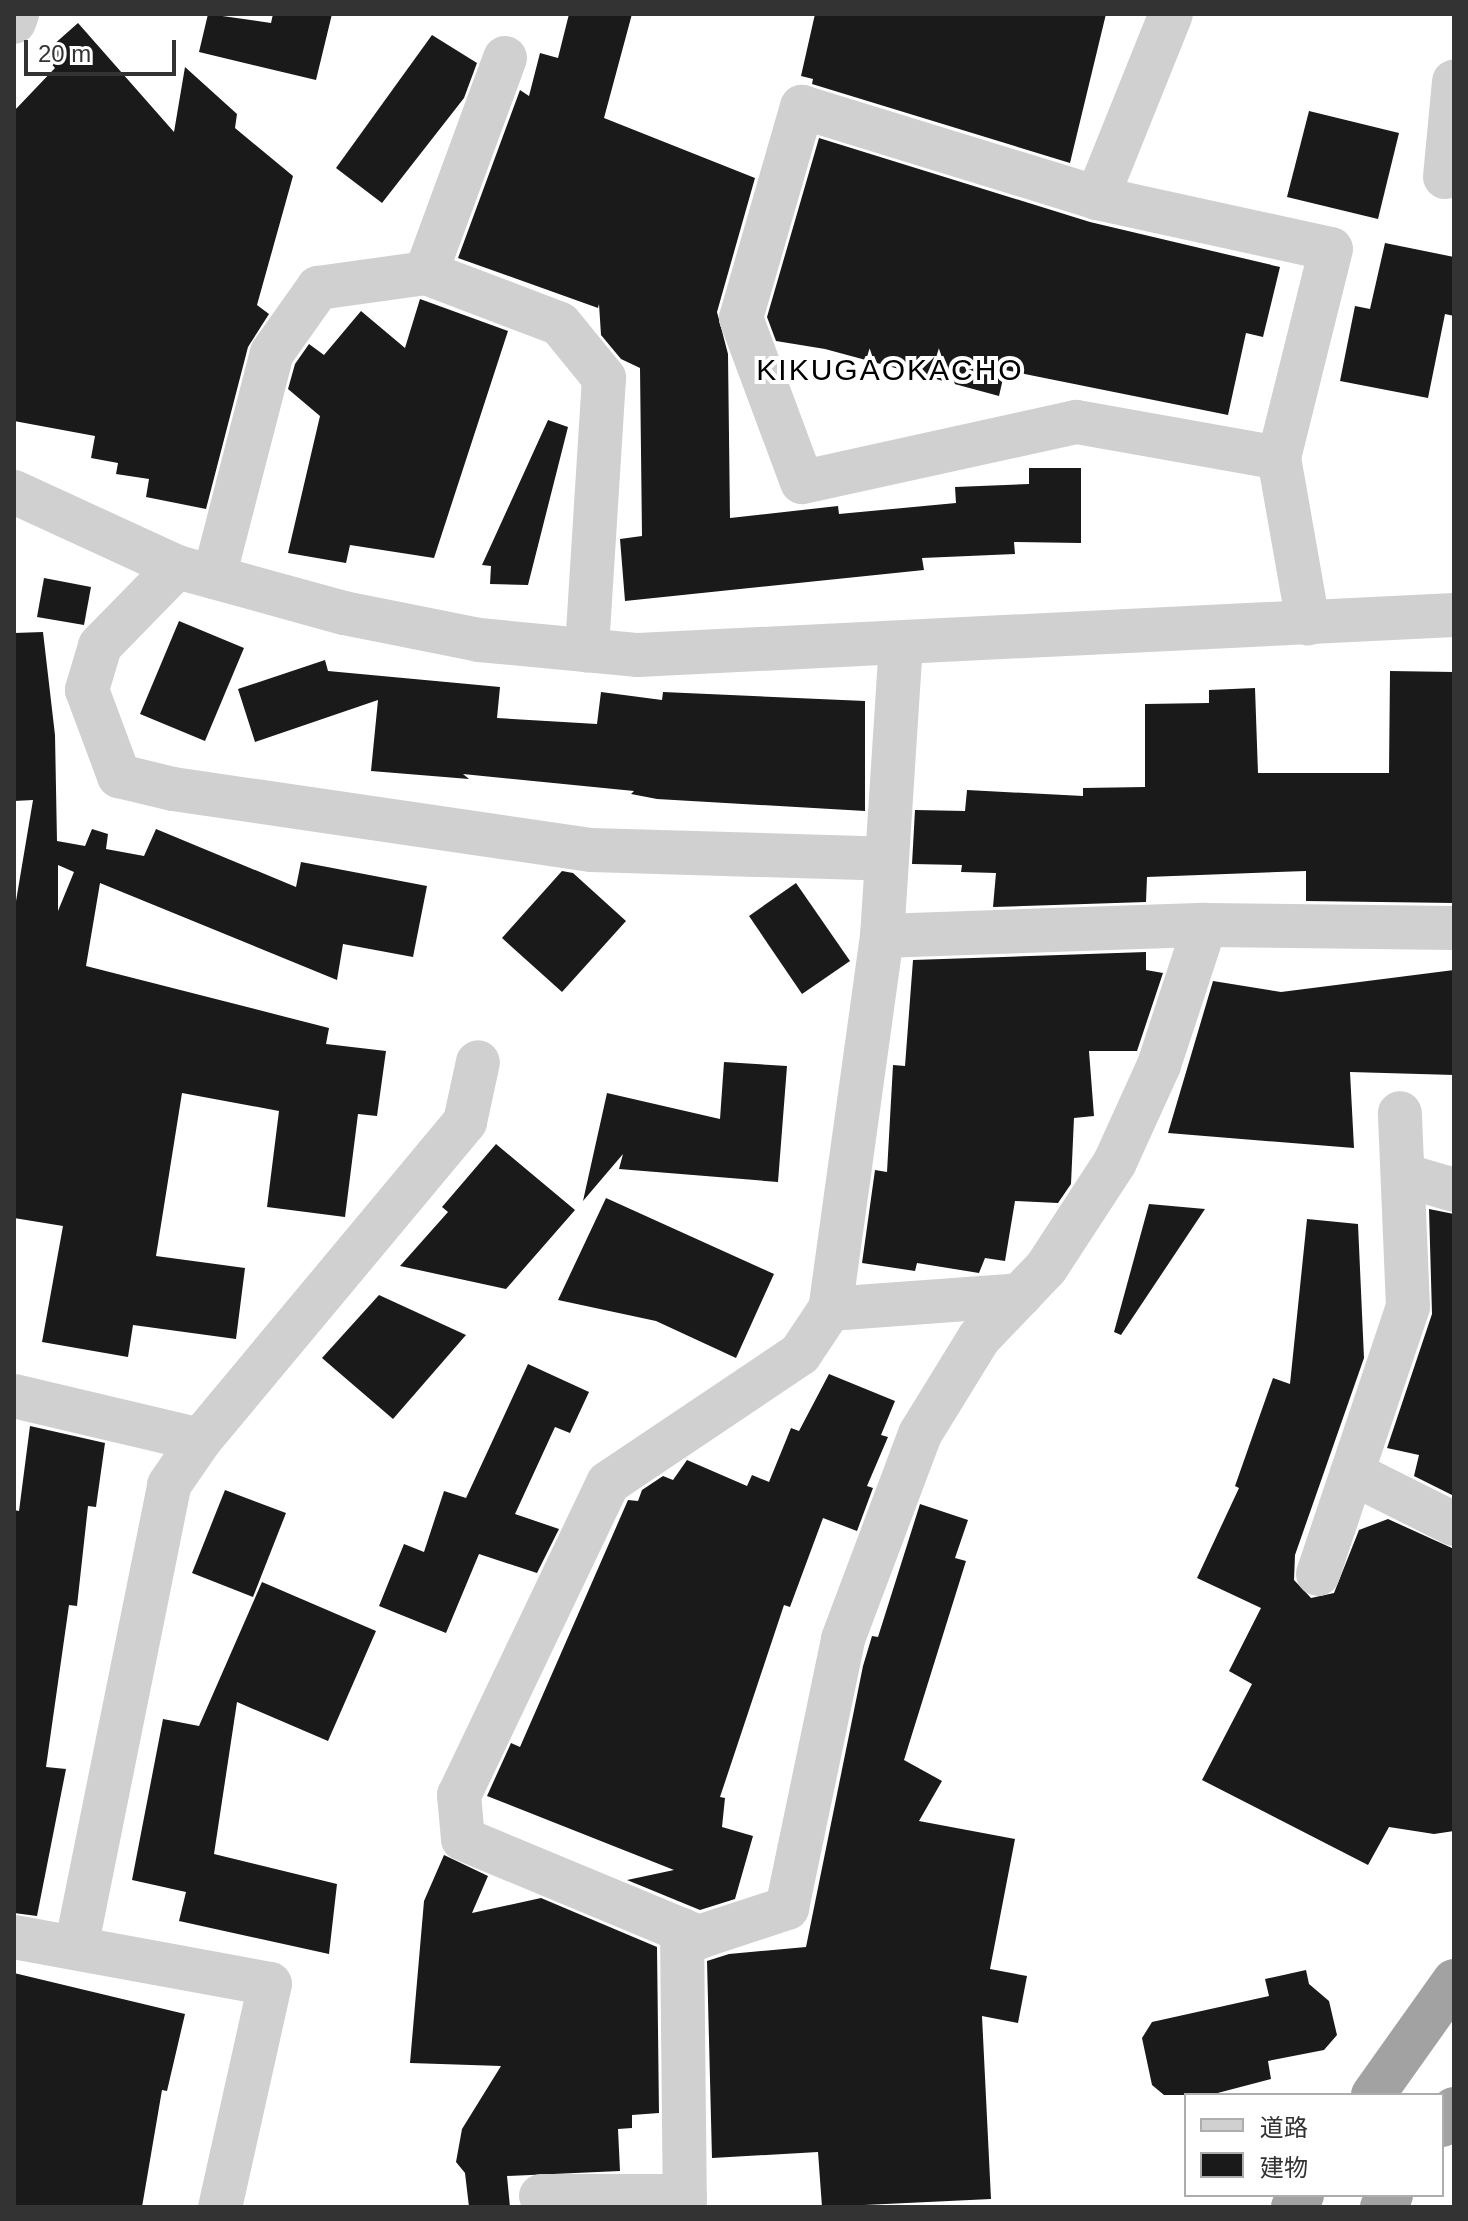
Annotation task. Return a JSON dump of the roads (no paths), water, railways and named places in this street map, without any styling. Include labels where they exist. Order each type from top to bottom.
[{"type":"highway","points":[[1374,2093],[1454,1981]]},
{"type":"street","points":[[14,22],[17,14]]},
{"type":"street","points":[[1097,198],[1171,14]]},
{"type":"street","points":[[426,273],[505,58]]},
{"type":"street","points":[[1445,177],[1454,81]]},
{"type":"street","points":[[1279,458],[1076,422],[802,482],[741,318],[802,107],[1097,198],[1331,249],[1279,458],[1308,623]]},
{"type":"street","points":[[587,650],[604,378],[560,324],[426,273],[318,288],[272,353],[196,572],[100,646],[87,690],[119,776],[173,789],[591,850],[887,859]]},
{"type":"street","points":[[14,492],[196,572],[344,613],[464,637],[638,655],[1454,615]]},
{"type":"street","points":[[901,643],[882,936],[830,1309],[800,1354],[608,1483],[459,1795],[463,1839],[699,1937],[787,1908],[843,1639],[914,1449],[979,1338],[1046,1268],[1115,1162],[1159,1065],[1205,925]]},
{"type":"street","points":[[882,936],[1205,925],[1454,928]]},
{"type":"street","points":[[76,1948],[169,1485],[200,1440],[465,1122],[478,1062]]},
{"type":"street","points":[[1318,1574],[1408,1307],[1400,1113]]},
{"type":"street","points":[[1403,1175],[1454,1190]]},
{"type":"street","points":[[830,1309],[1020,1295]]},
{"type":"street","points":[[14,1396],[200,1440]]},
{"type":"street","points":[[1352,1473],[1454,1524]]},
{"type":"street","points":[[541,2196],[685,2202],[682,1930]]},
{"type":"street","points":[[14,1937],[270,1984],[220,2207]]},
{"type":"district","name":"KIKUGAOKACHO","points":[[890,370]]}]
